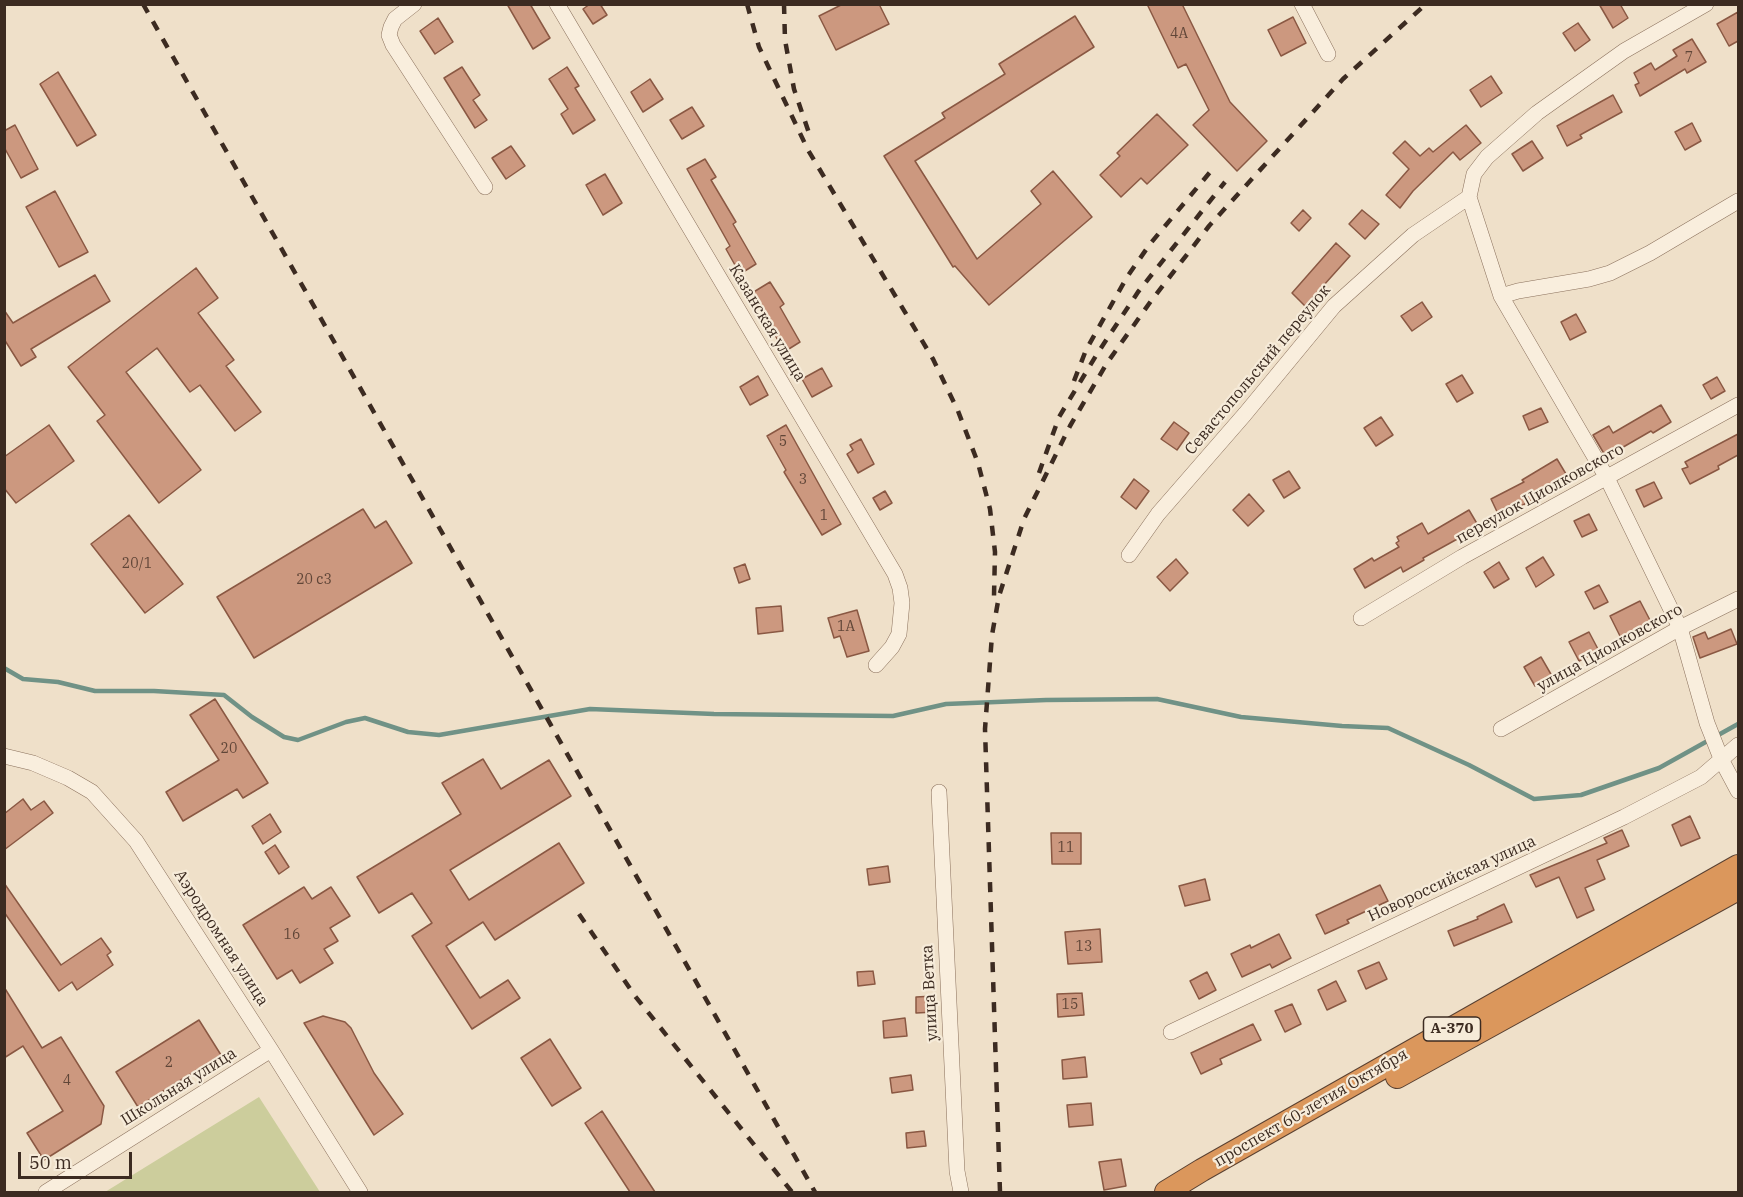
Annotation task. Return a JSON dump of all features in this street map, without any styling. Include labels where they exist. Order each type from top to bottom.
[{"type":"highway","name":"проспект 60-летия Октября","points":[[1166,1192],[1738,866]]},
{"type":"highway","name":"проспект 60-летия Октября","points":[[1188,1192],[1738,890]]},
{"type":"street","points":[[414,4],[395,19],[389,35],[393,45],[485,187]]},
{"type":"street","name":"Казанская улица","points":[[557,4],[895,574],[900,588],[902,616],[899,634],[892,647],[876,664]]},
{"type":"street","points":[[1302,4],[1328,54]]},
{"type":"street","points":[[1706,4],[1624,51],[1536,113],[1487,157],[1474,174],[1469,197],[1501,296],[1606,478],[1680,628],[1707,723],[1720,757],[1738,791]]},
{"type":"street","name":"Севастопольский переулок","points":[[1129,555],[1158,514],[1245,414],[1334,306],[1413,235],[1469,197]]},
{"type":"street","points":[[1501,296],[1610,273],[1650,254],[1738,201]]},
{"type":"street","name":"переулок Циолковского","points":[[1362,618],[1462,557],[1738,405]]},
{"type":"street","name":"улица Циолковского","points":[[1501,729],[1680,628],[1738,599]]},
{"type":"street","name":"Новороссийская улица","points":[[1172,1032],[1624,817],[1701,777],[1720,757],[1738,745]]},
{"type":"street","name":"Аэродромная улица","points":[[4,756],[33,763],[69,778],[92,792],[136,841],[360,1192]]},
{"type":"street","name":"улица Ветка","points":[[939,792],[957,1171],[961,1192]]},
{"type":"street","name":"Школьная улица","points":[[46,1192],[271,1050]]},
{"type":"green space","points":[[259,1097],[320,1192],[105,1192]]},
{"type":"building","points":[[507,4],[530,4],[550,38],[533,49]]},
{"type":"building","points":[[590,4],[600,4],[607,15],[593,24],[583,9]]},
{"type":"building","points":[[843,4],[879,4],[889,24],[836,50],[819,16]]},
{"type":"building","points":[[1147,4],[1182,4],[1230,102],[1267,141],[1237,171],[1193,125],[1209,110],[1186,64],[1178,68]]},
{"type":"building","points":[[1599,4],[1620,4],[1628,18],[1613,28]]},
{"type":"building","points":[[1738,12],[1738,41],[1729,46],[1717,24]]},
{"type":"building","points":[[1075,16],[1094,47],[915,161],[977,259],[1041,204],[1031,191],[1053,171],[1092,217],[989,305],[955,266],[953,267],[884,156],[945,118],[942,113],[1005,74],[999,64]]},
{"type":"building","points":[[1293,17],[1306,43],[1281,56],[1268,30]]},
{"type":"building","points":[[438,18],[453,42],[435,54],[420,31]]},
{"type":"building","points":[[1578,23],[1590,40],[1575,51],[1563,33]]},
{"type":"building","points":[[1692,39],[1706,62],[1687,73],[1685,69],[1640,96],[1635,85],[1639,83],[1634,73],[1651,63],[1655,70],[1677,56],[1673,50]]},
{"type":"building","points":[[462,67],[480,95],[473,100],[487,120],[475,128],[444,78]]},
{"type":"building","points":[[567,67],[579,86],[575,88],[595,120],[573,134],[561,114],[568,109],[549,79]]},
{"type":"building","points":[[58,72],[96,135],[77,146],[40,84]]},
{"type":"building","points":[[1491,76],[1502,93],[1481,107],[1470,90]]},
{"type":"building","points":[[650,79],[663,99],[643,112],[631,92]]},
{"type":"building","points":[[1613,95],[1622,112],[1580,135],[1582,138],[1567,146],[1557,126]]},
{"type":"building","points":[[692,107],[704,126],[682,139],[670,120]]},
{"type":"building","points":[[1157,114],[1188,145],[1147,184],[1141,178],[1121,197],[1100,175],[1120,156],[1117,153]]},
{"type":"building","points":[[1692,123],[1701,141],[1685,150],[1675,132]]},
{"type":"building","points":[[15,125],[38,169],[21,178],[4,147],[4,131]]},
{"type":"building","points":[[1466,125],[1481,143],[1460,160],[1453,152],[1413,191],[1400,208],[1386,195],[1409,169],[1393,153],[1405,141],[1420,156],[1429,148],[1433,152]]},
{"type":"building","points":[[1532,141],[1543,158],[1523,171],[1512,154]]},
{"type":"building","points":[[511,146],[525,166],[506,179],[492,158]]},
{"type":"building","points":[[705,159],[716,177],[711,180],[736,222],[733,224],[756,264],[740,274],[726,249],[730,246],[687,169]]},
{"type":"building","points":[[605,174],[622,203],[603,215],[586,185]]},
{"type":"building","points":[[55,191],[88,252],[59,267],[26,207]]},
{"type":"building","points":[[1303,210],[1311,218],[1299,231],[1291,223]]},
{"type":"building","points":[[1362,210],[1379,224],[1365,239],[1349,224]]},
{"type":"building","points":[[1336,243],[1350,256],[1305,306],[1292,293]]},
{"type":"building","points":[[196,268],[218,298],[198,313],[234,360],[226,366],[261,412],[235,431],[200,385],[190,392],[157,348],[126,372],[201,470],[159,503],[97,421],[105,415],[68,367]]},
{"type":"building","points":[[95,275],[110,301],[31,349],[36,357],[21,366],[4,339],[4,310],[13,323]]},
{"type":"building","points":[[770,282],[784,304],[780,307],[800,342],[784,352],[774,333],[776,332],[752,293]]},
{"type":"building","points":[[1422,302],[1432,317],[1412,331],[1401,316]]},
{"type":"building","points":[[1576,314],[1586,332],[1570,340],[1561,322]]},
{"type":"building","points":[[822,368],[832,386],[812,397],[802,379]]},
{"type":"building","points":[[1462,375],[1473,393],[1457,402],[1446,384]]},
{"type":"building","points":[[758,376],[768,395],[750,405],[740,387]]},
{"type":"building","points":[[1717,377],[1725,391],[1711,399],[1703,385]]},
{"type":"building","points":[[1661,405],[1671,422],[1606,457],[1593,435],[1609,426],[1613,433]]},
{"type":"building","points":[[1541,408],[1548,422],[1529,430],[1523,416]]},
{"type":"building","points":[[1381,417],[1393,435],[1376,446],[1364,428]]},
{"type":"building","points":[[1174,422],[1189,433],[1177,450],[1161,439]]},
{"type":"building","points":[[49,425],[74,461],[16,503],[4,488],[4,457]]},
{"type":"building","points":[[786,425],[841,524],[822,535],[784,472],[786,470],[767,436]]},
{"type":"building","points":[[1738,434],[1738,455],[1718,466],[1719,469],[1690,484],[1682,469],[1688,467],[1685,462]]},
{"type":"building","points":[[861,439],[874,464],[858,473],[847,454],[853,450],[850,445]]},
{"type":"building","points":[[1557,459],[1569,479],[1500,518],[1491,499],[1524,482],[1522,480]]},
{"type":"building","points":[[1289,471],[1300,488],[1284,498],[1273,480]]},
{"type":"building","points":[[1134,479],[1149,491],[1136,509],[1121,497]]},
{"type":"building","points":[[1654,482],[1662,498],[1644,507],[1636,490]]},
{"type":"building","points":[[885,491],[892,503],[880,510],[873,498]]},
{"type":"building","points":[[1249,494],[1264,511],[1248,526],[1233,510]]},
{"type":"building","points":[[363,509],[375,528],[386,521],[412,563],[254,658],[217,597]]},
{"type":"building","points":[[1469,510],[1479,527],[1423,558],[1424,560],[1403,572],[1401,567],[1365,588],[1354,569],[1372,558],[1374,561],[1399,547],[1396,543],[1399,541],[1397,537],[1422,523],[1428,534]]},
{"type":"building","points":[[1589,514],[1597,530],[1582,537],[1574,521]]},
{"type":"building","points":[[129,515],[183,584],[145,613],[91,544]]},
{"type":"building","points":[[1543,557],[1554,575],[1536,587],[1526,568]]},
{"type":"building","points":[[1176,559],[1188,573],[1170,591],[1157,577]]},
{"type":"building","points":[[1499,562],[1509,579],[1494,588],[1484,572]]},
{"type":"building","points":[[745,564],[750,579],[739,583],[734,568]]},
{"type":"building","points":[[1599,585],[1608,602],[1594,609],[1585,592]]},
{"type":"building","points":[[1640,601],[1652,624],[1622,640],[1610,616]]},
{"type":"building","points":[[781,606],[783,631],[758,634],[756,608]]},
{"type":"building","points":[[857,610],[869,651],[847,657],[840,636],[834,638],[828,618]]},
{"type":"building","points":[[1731,629],[1737,644],[1700,658],[1693,637],[1705,632],[1708,639]]},
{"type":"building","points":[[1589,632],[1599,651],[1579,661],[1569,642]]},
{"type":"building","points":[[1541,657],[1552,676],[1535,686],[1524,667]]},
{"type":"building","points":[[215,699],[268,783],[243,798],[237,789],[183,821],[166,792],[219,760],[190,715]]},
{"type":"building","points":[[483,759],[501,789],[549,760],[571,796],[450,870],[469,900],[559,843],[584,883],[495,940],[483,922],[446,946],[480,998],[508,980],[520,998],[472,1029],[412,936],[432,923],[412,893],[379,913],[357,877],[461,814],[442,783]]},
{"type":"building","points":[[23,799],[31,810],[44,801],[53,813],[4,850],[4,814]]},
{"type":"building","points":[[270,814],[281,832],[263,844],[252,826]]},
{"type":"building","points":[[1690,816],[1700,838],[1681,846],[1672,825]]},
{"type":"building","points":[[1622,830],[1629,846],[1597,860],[1605,879],[1585,888],[1594,910],[1577,918],[1559,877],[1536,887],[1530,875],[1607,843],[1604,838]]},
{"type":"building","points":[[1051,833],[1081,833],[1081,864],[1052,864]]},
{"type":"building","points":[[275,845],[289,867],[279,874],[265,852]]},
{"type":"building","points":[[888,866],[890,882],[869,885],[867,869]]},
{"type":"building","points":[[1205,879],[1210,900],[1185,906],[1179,886]]},
{"type":"building","points":[[4,883],[61,965],[101,938],[111,952],[107,955],[113,965],[77,990],[72,982],[59,991],[4,912]]},
{"type":"building","points":[[1380,885],[1388,901],[1347,920],[1349,923],[1325,934],[1316,915]]},
{"type":"building","points":[[304,887],[312,899],[331,887],[350,916],[330,928],[338,941],[324,949],[333,963],[300,983],[292,970],[277,979],[243,925]]},
{"type":"building","points":[[1504,904],[1512,922],[1454,946],[1448,931],[1478,919],[1477,917]]},
{"type":"building","points":[[1100,929],[1102,962],[1068,964],[1065,932]]},
{"type":"building","points":[[1279,934],[1291,958],[1272,968],[1270,964],[1242,977],[1231,954],[1250,945],[1251,948]]},
{"type":"building","points":[[1379,962],[1387,979],[1366,989],[1358,971]]},
{"type":"building","points":[[873,971],[875,984],[858,986],[857,972]]},
{"type":"building","points":[[1207,972],[1216,990],[1199,999],[1190,981]]},
{"type":"building","points":[[1336,981],[1346,1001],[1327,1010],[1318,990]]},
{"type":"building","points":[[4,987],[42,1048],[61,1037],[104,1106],[101,1124],[44,1160],[27,1133],[63,1111],[23,1046],[4,1058]]},
{"type":"building","points":[[1082,993],[1084,1015],[1058,1017],[1057,994]]},
{"type":"building","points":[[934,996],[935,1012],[916,1013],[916,997]]},
{"type":"building","points":[[1292,1004],[1301,1024],[1285,1032],[1275,1011]]},
{"type":"building","points":[[323,1016],[345,1022],[351,1028],[374,1073],[403,1114],[374,1135],[304,1023]]},
{"type":"building","points":[[905,1018],[907,1036],[884,1038],[883,1021]]},
{"type":"building","points":[[199,1020],[221,1055],[138,1107],[116,1072]]},
{"type":"building","points":[[1253,1024],[1261,1040],[1220,1059],[1222,1064],[1201,1074],[1191,1053]]},
{"type":"building","points":[[550,1039],[581,1088],[552,1106],[521,1058]]},
{"type":"building","points":[[1085,1057],[1087,1077],[1063,1079],[1062,1060]]},
{"type":"building","points":[[911,1075],[913,1090],[892,1093],[890,1078]]},
{"type":"building","points":[[1091,1103],[1093,1125],[1069,1127],[1067,1105]]},
{"type":"building","points":[[602,1111],[655,1192],[630,1192],[585,1123]]},
{"type":"building","points":[[924,1131],[926,1146],[907,1148],[906,1133]]},
{"type":"building","points":[[1121,1159],[1126,1186],[1104,1190],[1099,1162]]},
{"type":"waterway","points":[[4,668],[23,679],[58,682],[95,691],[154,691],[224,695],[252,717],[284,737],[298,740],[346,722],[365,718],[408,732],[439,735],[590,709],[714,714],[893,716],[946,704],[1157,699],[1241,717],[1388,728],[1469,765],[1534,799],[1581,795],[1659,768],[1738,724]]},
{"type":"railway","points":[[143,4],[815,1192]]},
{"type":"railway","points":[[747,4],[759,47],[808,150],[933,359],[958,411],[978,463],[990,509],[995,552],[994,596]]},
{"type":"railway","points":[[784,4],[785,40],[794,89],[811,139]]},
{"type":"railway","points":[[1000,1192],[985,729],[992,635],[999,596],[1024,519],[1070,426],[1107,363],[1209,226],[1343,79],[1426,4]]},
{"type":"railway","points":[[1074,381],[1086,350],[1127,277],[1150,244],[1211,171]]},
{"type":"railway","points":[[1039,473],[1059,417],[1097,354],[1138,292],[1225,182]]},
{"type":"railway","points":[[579,914],[635,996],[792,1192]]}]
